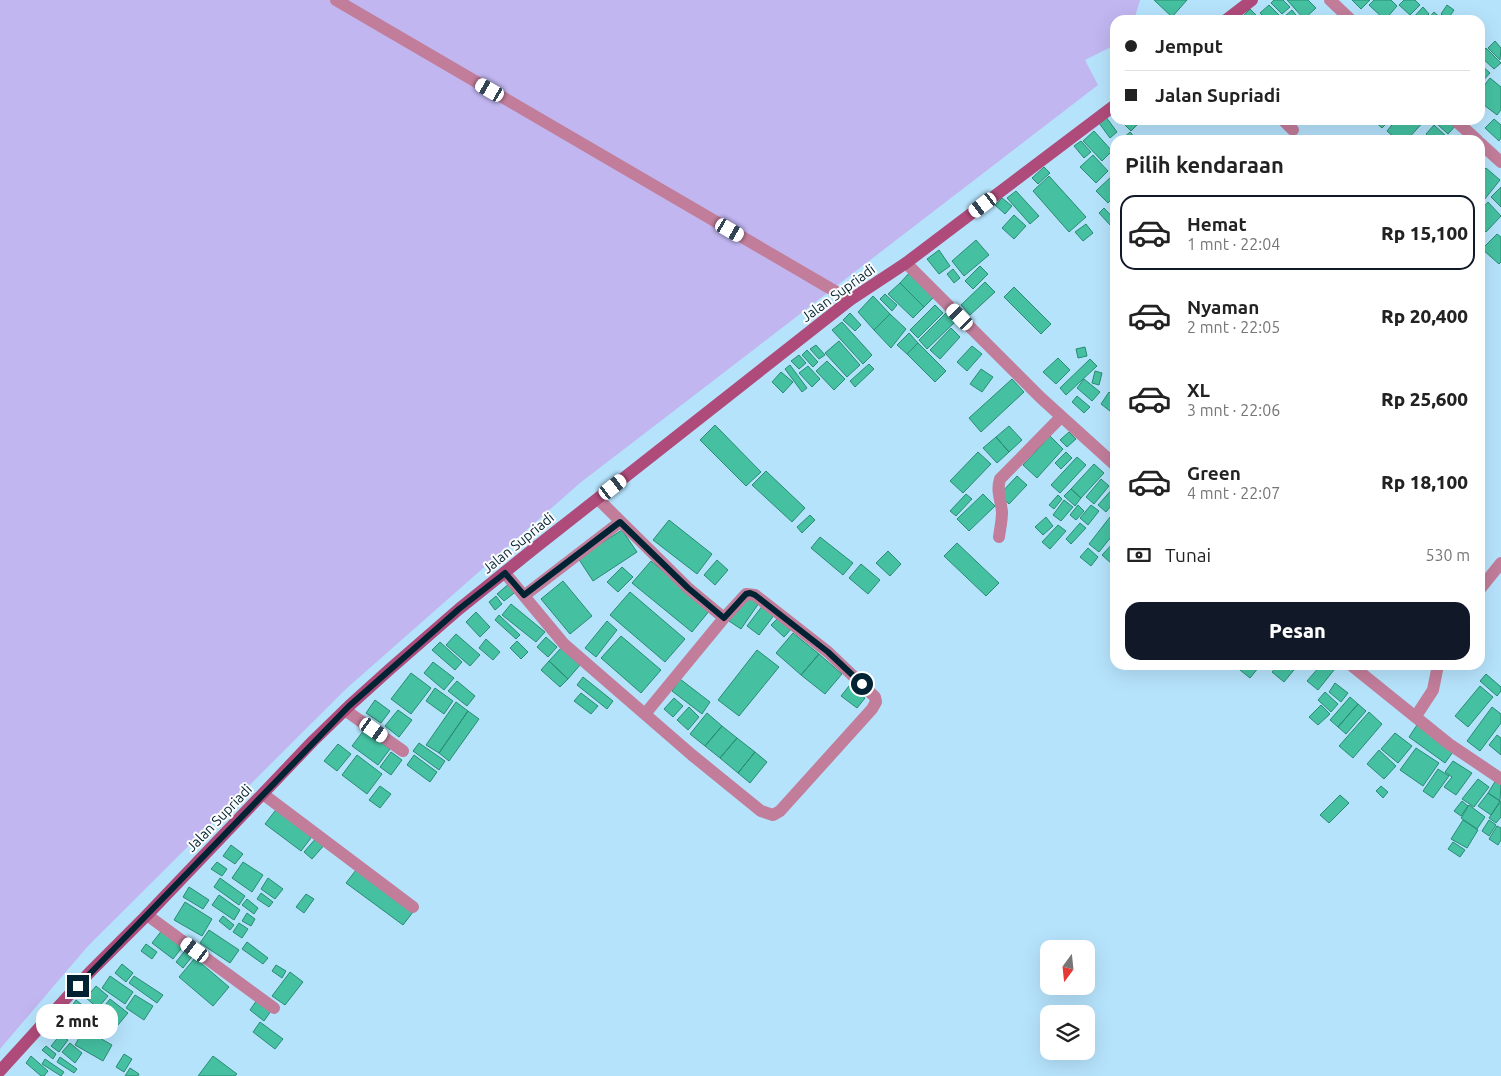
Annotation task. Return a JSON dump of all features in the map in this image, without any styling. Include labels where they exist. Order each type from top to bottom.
[{"type":"main road","points":[[1232,15],[1252,0]]},
{"type":"main road","name":"Jalan Supriadi","points":[[0,1071],[90,972],[345,710],[452,615],[850,300],[906,263],[1110,109]]},
{"type":"street","points":[[336,0],[850,300]]},
{"type":"street","points":[[1330,0],[1346,15]]},
{"type":"street","points":[[1288,125],[1294,130]]},
{"type":"street","points":[[1460,125],[1472,135]]},
{"type":"street","points":[[1485,148],[1501,162]]},
{"type":"street","points":[[906,263],[1041,398],[1110,461]]},
{"type":"street","points":[[999,537],[1002,521],[1002,510],[998,492],[1000,479],[1061,417]]},
{"type":"street","points":[[598,498],[688,588],[724,618]]},
{"type":"street","points":[[524,595],[620,522]]},
{"type":"street","points":[[1485,583],[1501,563]]},
{"type":"street","points":[[505,573],[564,644],[645,714],[761,811],[773,815],[780,812],[875,705],[876,699],[828,652],[750,593],[746,594],[724,618],[645,714]]},
{"type":"street","points":[[1357,670],[1449,744],[1500,777]]},
{"type":"street","points":[[1416,716],[1433,690],[1437,670]]},
{"type":"street","points":[[345,710],[402,751]]},
{"type":"street","points":[[263,794],[413,907]]},
{"type":"street","points":[[147,915],[274,1008]]},
{"type":"shaded area","points":[[0,0],[1140,0],[1136,15],[1110,15],[1110,48],[1085,60],[1098,85],[580,483],[347,688],[88,946],[0,1049]]},
{"type":"building","points":[[1154,0],[1187,0],[1174,15],[1170,15]]},
{"type":"building","points":[[1274,0],[1283,0],[1290,7],[1282,14],[1271,3]]},
{"type":"building","points":[[1287,0],[1308,0],[1316,8],[1308,15],[1300,15]]},
{"type":"building","points":[[1352,0],[1370,0],[1361,9]]},
{"type":"building","points":[[1374,0],[1391,0],[1397,6],[1389,15],[1380,15],[1369,5]]},
{"type":"building","points":[[1404,0],[1415,0],[1420,5],[1410,15],[1399,5]]},
{"type":"building","points":[[1269,5],[1279,15],[1262,15],[1260,13]]},
{"type":"building","points":[[1447,5],[1454,10],[1451,15],[1441,14]]},
{"type":"building","points":[[1423,7],[1429,14],[1428,15],[1416,15]]},
{"type":"building","points":[[1250,9],[1256,15],[1244,15]]},
{"type":"building","points":[[1292,10],[1296,15],[1286,15]]},
{"type":"building","points":[[1495,41],[1501,48],[1500,60],[1488,48]]},
{"type":"building","points":[[1486,48],[1501,63],[1494,69],[1485,61]]},
{"type":"building","points":[[1485,68],[1490,73],[1485,78]]},
{"type":"building","points":[[1490,78],[1501,87],[1501,110],[1497,115],[1485,106],[1485,84]]},
{"type":"building","points":[[1106,117],[1110,125],[1117,132],[1110,135],[1110,138],[1099,123]]},
{"type":"building","points":[[1494,119],[1501,125],[1501,138],[1499,141],[1485,128]]},
{"type":"building","points":[[1125,125],[1137,125],[1131,131]]},
{"type":"building","points":[[1392,125],[1420,125],[1412,135],[1391,135],[1387,131]]},
{"type":"building","points":[[1434,125],[1445,135],[1427,135],[1426,134]]},
{"type":"building","points":[[1438,125],[1456,125],[1448,134]]},
{"type":"building","points":[[1094,131],[1110,149],[1110,153],[1102,161],[1083,141]]},
{"type":"building","points":[[1081,141],[1091,152],[1084,158],[1074,146]]},
{"type":"building","points":[[1093,155],[1108,171],[1096,183],[1080,167]]},
{"type":"building","points":[[1044,167],[1050,173],[1038,184],[1032,178]]},
{"type":"building","points":[[1486,168],[1500,180],[1485,199]]},
{"type":"building","points":[[1049,176],[1086,217],[1069,232],[1033,191]]},
{"type":"building","points":[[1110,178],[1110,201],[1108,203],[1096,191]]},
{"type":"building","points":[[1501,187],[1501,207],[1491,197]]},
{"type":"building","points":[[1016,191],[1039,216],[1030,224],[1007,198]]},
{"type":"building","points":[[1002,198],[1012,206],[1005,214],[995,205]]},
{"type":"building","points":[[1488,202],[1501,216],[1486,232],[1485,231],[1485,205]]},
{"type":"building","points":[[1104,208],[1110,215],[1110,225],[1099,213]]},
{"type":"building","points":[[1014,215],[1026,226],[1014,239],[1002,228]]},
{"type":"building","points":[[1086,224],[1093,233],[1083,241],[1075,232]]},
{"type":"building","points":[[1497,234],[1501,237],[1501,262],[1499,264],[1485,252],[1485,246]]},
{"type":"building","points":[[976,240],[989,255],[964,276],[952,261]]},
{"type":"building","points":[[939,250],[950,266],[939,274],[927,259]]},
{"type":"building","points":[[980,266],[988,274],[973,289],[965,281]]},
{"type":"building","points":[[953,269],[960,278],[954,283],[947,274]]},
{"type":"building","points":[[911,271],[935,296],[924,307],[900,283]]},
{"type":"building","points":[[985,282],[995,292],[970,315],[961,305]]},
{"type":"building","points":[[900,283],[924,307],[913,318],[888,294]]},
{"type":"building","points":[[1014,287],[1051,324],[1041,334],[1004,297]]},
{"type":"building","points":[[885,294],[897,305],[892,311],[880,299]]},
{"type":"building","points":[[873,296],[890,314],[874,330],[858,312]]},
{"type":"building","points":[[935,305],[943,313],[918,338],[910,330]]},
{"type":"building","points":[[850,313],[861,325],[855,331],[843,320]]},
{"type":"building","points":[[946,313],[955,322],[927,349],[919,340]]},
{"type":"building","points":[[890,314],[906,329],[891,348],[874,330]]},
{"type":"building","points":[[842,322],[872,355],[863,364],[832,330]]},
{"type":"building","points":[[951,328],[960,337],[940,359],[930,350]]},
{"type":"building","points":[[909,333],[918,343],[907,354],[897,345]]},
{"type":"building","points":[[839,341],[860,365],[847,377],[825,353]]},
{"type":"building","points":[[918,343],[946,371],[935,382],[907,354]]},
{"type":"building","points":[[816,345],[825,355],[819,359],[810,349]]},
{"type":"building","points":[[972,346],[982,354],[967,371],[957,362]]},
{"type":"building","points":[[1085,347],[1087,356],[1078,358],[1076,349]]},
{"type":"building","points":[[807,350],[818,362],[813,367],[802,355]]},
{"type":"building","points":[[799,355],[806,363],[799,369],[791,361]]},
{"type":"building","points":[[1058,358],[1070,370],[1056,384],[1043,372]]},
{"type":"building","points":[[1090,359],[1097,366],[1066,395],[1060,388]]},
{"type":"building","points":[[827,361],[845,379],[834,390],[816,371]]},
{"type":"building","points":[[869,364],[874,369],[855,387],[850,381]]},
{"type":"building","points":[[790,365],[807,388],[802,392],[785,369]]},
{"type":"building","points":[[808,366],[820,379],[812,387],[799,373]]},
{"type":"building","points":[[981,369],[993,377],[982,392],[970,384]]},
{"type":"building","points":[[1095,371],[1102,373],[1099,385],[1092,383]]},
{"type":"building","points":[[781,372],[793,382],[783,393],[772,382]]},
{"type":"building","points":[[1012,379],[1024,392],[981,432],[969,418]]},
{"type":"building","points":[[1084,379],[1100,392],[1092,401],[1077,388]]},
{"type":"building","points":[[1109,392],[1110,411],[1101,404]]},
{"type":"building","points":[[1077,396],[1090,407],[1084,413],[1072,402]]},
{"type":"building","points":[[715,425],[761,472],[746,486],[700,440]]},
{"type":"building","points":[[1009,426],[1022,440],[1009,452],[996,437]]},
{"type":"building","points":[[1069,432],[1076,439],[1067,447],[1060,440]]},
{"type":"building","points":[[1050,436],[1063,449],[1037,478],[1023,465]]},
{"type":"building","points":[[996,437],[1009,452],[997,463],[983,448]]},
{"type":"building","points":[[978,452],[991,464],[963,493],[950,481]]},
{"type":"building","points":[[1066,452],[1072,458],[1061,469],[1055,463]]},
{"type":"building","points":[[1077,457],[1086,465],[1060,493],[1051,485]]},
{"type":"building","points":[[1094,464],[1104,473],[1081,498],[1071,489]]},
{"type":"building","points":[[766,471],[805,508],[792,522],[752,485]]},
{"type":"building","points":[[1017,476],[1027,485],[1009,504],[999,495]]},
{"type":"building","points":[[1101,479],[1109,486],[1094,504],[1086,497]]},
{"type":"building","points":[[1071,489],[1081,498],[1075,506],[1064,496]]},
{"type":"building","points":[[1110,492],[1110,507],[1106,512],[1098,505]]},
{"type":"building","points":[[966,494],[972,499],[956,516],[950,511]]},
{"type":"building","points":[[983,494],[995,506],[969,531],[957,519]]},
{"type":"building","points":[[1058,495],[1062,499],[1054,509],[1049,505]]},
{"type":"building","points":[[1064,500],[1073,507],[1061,521],[1053,515]]},
{"type":"building","points":[[1078,505],[1084,511],[1076,520],[1070,515]]},
{"type":"building","points":[[1091,505],[1099,511],[1088,525],[1080,518]]},
{"type":"building","points":[[810,515],[815,520],[802,533],[797,527]]},
{"type":"building","points":[[1046,517],[1053,526],[1043,535],[1035,527]]},
{"type":"building","points":[[1110,517],[1110,538],[1099,552],[1089,544]]},
{"type":"building","points":[[669,520],[712,554],[697,574],[653,540]]},
{"type":"building","points":[[1080,523],[1086,528],[1071,544],[1066,539]]},
{"type":"building","points":[[1058,525],[1066,531],[1050,549],[1042,542]]},
{"type":"building","points":[[622,530],[637,552],[593,581],[578,558]]},
{"type":"building","points":[[820,537],[853,563],[843,575],[811,548]]},
{"type":"building","points":[[957,543],[999,583],[986,596],[944,556]]},
{"type":"building","points":[[1110,546],[1110,562],[1102,555]]},
{"type":"building","points":[[1088,548],[1098,557],[1091,566],[1080,557]]},
{"type":"building","points":[[888,551],[901,564],[890,576],[876,563]]},
{"type":"building","points":[[717,560],[728,570],[715,585],[704,575]]},
{"type":"building","points":[[651,561],[710,610],[692,632],[632,583]]},
{"type":"building","points":[[861,564],[880,580],[868,594],[849,578]]},
{"type":"building","points":[[622,567],[633,577],[618,592],[607,582]]},
{"type":"building","points":[[563,581],[592,616],[570,634],[541,599]]},
{"type":"building","points":[[511,582],[518,590],[504,601],[497,594]]},
{"type":"building","points":[[630,592],[685,639],[665,662],[610,615]]},
{"type":"building","points":[[748,595],[759,603],[741,629],[729,621]]},
{"type":"building","points":[[496,596],[502,604],[495,610],[489,602]]},
{"type":"building","points":[[511,604],[545,632],[536,642],[502,615]]},
{"type":"building","points":[[763,605],[775,614],[759,635],[747,626]]},
{"type":"building","points":[[476,612],[490,627],[480,637],[466,622]]},
{"type":"building","points":[[499,615],[520,635],[516,639],[495,620]]},
{"type":"building","points":[[780,616],[793,627],[784,637],[771,625]]},
{"type":"building","points":[[607,621],[617,630],[596,657],[585,648]]},
{"type":"building","points":[[793,633],[819,654],[801,675],[776,653]]},
{"type":"building","points":[[456,634],[480,655],[470,666],[446,645]]},
{"type":"building","points":[[621,636],[661,670],[641,693],[601,658]]},
{"type":"building","points":[[546,637],[557,647],[548,657],[537,647]]},
{"type":"building","points":[[486,639],[500,652],[493,660],[479,648]]},
{"type":"building","points":[[517,641],[528,652],[521,659],[510,648]]},
{"type":"building","points":[[440,642],[462,662],[455,670],[432,650]]},
{"type":"building","points":[[561,648],[580,665],[568,679],[549,661]]},
{"type":"building","points":[[757,650],[779,667],[739,716],[718,700]]},
{"type":"building","points":[[819,654],[842,674],[825,694],[801,675]]},
{"type":"building","points":[[549,661],[568,679],[560,687],[541,670]]},
{"type":"building","points":[[433,662],[454,678],[444,690],[424,673]]},
{"type":"building","points":[[1240,670],[1257,670],[1250,678]]},
{"type":"building","points":[[1274,670],[1294,670],[1284,682],[1272,672]]},
{"type":"building","points":[[1317,670],[1334,670],[1318,690],[1307,681]]},
{"type":"building","points":[[411,673],[431,688],[411,714],[391,699]]},
{"type":"building","points":[[1486,674],[1501,687],[1501,691],[1497,696],[1480,681]]},
{"type":"building","points":[[583,677],[613,701],[607,709],[577,685]]},
{"type":"building","points":[[680,679],[710,702],[702,714],[672,691]]},
{"type":"building","points":[[457,681],[475,696],[467,706],[448,691]]},
{"type":"building","points":[[1335,683],[1348,693],[1341,702],[1329,692]]},
{"type":"building","points":[[849,686],[865,698],[857,708],[841,696]]},
{"type":"building","points":[[1480,686],[1493,697],[1468,727],[1455,716]]},
{"type":"building","points":[[435,688],[453,701],[444,714],[426,701]]},
{"type":"building","points":[[1325,692],[1338,704],[1331,712],[1318,700]]},
{"type":"building","points":[[581,693],[598,706],[591,714],[574,701]]},
{"type":"building","points":[[1350,697],[1358,704],[1338,727],[1330,720]]},
{"type":"building","points":[[674,698],[683,706],[673,717],[664,709]]},
{"type":"building","points":[[375,700],[390,711],[381,723],[366,713]]},
{"type":"building","points":[[456,702],[468,711],[439,753],[426,745]]},
{"type":"building","points":[[1358,704],[1366,711],[1346,734],[1338,727]]},
{"type":"building","points":[[1321,705],[1330,714],[1318,725],[1309,717]]},
{"type":"building","points":[[689,707],[699,717],[688,730],[677,720]]},
{"type":"building","points":[[1492,707],[1501,714],[1501,723],[1480,751],[1467,741]]},
{"type":"building","points":[[398,710],[412,720],[399,737],[385,726]]},
{"type":"building","points":[[468,711],[479,719],[449,761],[439,753]]},
{"type":"building","points":[[1369,712],[1382,724],[1353,758],[1339,746]]},
{"type":"building","points":[[707,713],[722,726],[705,746],[690,734]]},
{"type":"building","points":[[1417,725],[1453,752],[1445,763],[1409,737]]},
{"type":"building","points":[[722,726],[737,738],[720,758],[705,746]]},
{"type":"building","points":[[364,730],[390,749],[378,765],[352,746]]},
{"type":"building","points":[[1395,733],[1412,746],[1398,763],[1381,749]]},
{"type":"building","points":[[1497,735],[1501,738],[1501,755],[1489,745]]},
{"type":"building","points":[[737,738],[755,752],[738,773],[720,758]]},
{"type":"building","points":[[419,743],[445,761],[439,770],[413,751]]},
{"type":"building","points":[[338,744],[351,754],[337,771],[324,761]]},
{"type":"building","points":[[1416,748],[1439,763],[1423,786],[1400,770]]},
{"type":"building","points":[[1379,750],[1396,766],[1384,779],[1367,764]]},
{"type":"building","points":[[391,752],[402,760],[391,775],[380,767]]},
{"type":"building","points":[[755,752],[767,762],[750,783],[738,773]]},
{"type":"building","points":[[357,755],[382,774],[367,794],[342,775]]},
{"type":"building","points":[[414,755],[437,772],[430,782],[407,765]]},
{"type":"building","points":[[1453,761],[1472,773],[1456,795],[1444,787],[1452,777],[1445,772]]},
{"type":"building","points":[[1438,769],[1449,776],[1433,798],[1423,791]]},
{"type":"building","points":[[1478,779],[1489,787],[1474,807],[1462,799]]},
{"type":"building","points":[[1496,780],[1501,783],[1500,801],[1488,793]]},
{"type":"building","points":[[380,786],[391,794],[380,808],[369,800]]},
{"type":"building","points":[[1381,786],[1388,792],[1383,798],[1376,791]]},
{"type":"building","points":[[1488,793],[1500,801],[1491,815],[1478,806]]},
{"type":"building","points":[[1340,795],[1349,803],[1329,823],[1320,815]]},
{"type":"building","points":[[1462,801],[1468,806],[1461,816],[1454,811]]},
{"type":"building","points":[[1501,801],[1501,817],[1496,823],[1489,818]]},
{"type":"building","points":[[1469,805],[1485,817],[1477,829],[1461,818]]},
{"type":"building","points":[[278,807],[314,834],[301,851],[265,824]]},
{"type":"building","points":[[1463,820],[1478,830],[1467,848],[1451,839]]},
{"type":"building","points":[[1489,820],[1496,825],[1489,836],[1482,831]]},
{"type":"building","points":[[1497,826],[1501,828],[1501,840],[1498,845],[1489,839]]},
{"type":"building","points":[[318,836],[326,843],[312,859],[304,852]]},
{"type":"building","points":[[1453,842],[1465,850],[1460,857],[1448,849]]},
{"type":"building","points":[[231,845],[243,854],[235,864],[223,856]]},
{"type":"building","points":[[217,862],[227,869],[222,876],[211,869]]},
{"type":"building","points":[[243,862],[263,875],[252,892],[232,878]]},
{"type":"building","points":[[356,870],[413,912],[403,925],[346,883]]},
{"type":"building","points":[[220,878],[245,896],[239,905],[214,887]]},
{"type":"building","points":[[268,878],[283,889],[275,899],[261,889]]},
{"type":"building","points":[[189,887],[209,900],[203,909],[183,897]]},
{"type":"building","points":[[261,893],[273,902],[269,907],[257,899]]},
{"type":"building","points":[[306,894],[314,899],[304,913],[296,907]]},
{"type":"building","points":[[219,895],[240,910],[234,920],[212,905]]},
{"type":"building","points":[[247,899],[258,908],[254,914],[242,905]]},
{"type":"building","points":[[185,902],[212,919],[202,936],[174,920]]},
{"type":"building","points":[[247,913],[255,919],[251,926],[242,921]]},
{"type":"building","points":[[223,916],[234,925],[230,930],[219,921]]},
{"type":"building","points":[[239,923],[248,929],[242,938],[233,932]]},
{"type":"building","points":[[163,929],[184,945],[173,959],[152,943]]},
{"type":"building","points":[[209,930],[239,950],[230,963],[200,943]]},
{"type":"building","points":[[247,942],[268,958],[263,964],[242,949]]},
{"type":"building","points":[[146,944],[157,952],[152,959],[141,951]]},
{"type":"building","points":[[187,948],[194,954],[183,968],[176,962]]},
{"type":"building","points":[[195,958],[229,987],[213,1006],[179,977]]},
{"type":"building","points":[[122,964],[133,973],[126,982],[115,973]]},
{"type":"building","points":[[276,965],[286,971],[282,978],[272,971]]},
{"type":"building","points":[[290,972],[303,982],[285,1005],[272,996]]},
{"type":"building","points":[[110,976],[133,992],[125,1004],[102,988]]},
{"type":"building","points":[[134,976],[163,995],[157,1003],[129,983]]},
{"type":"building","points":[[96,986],[108,996],[98,1008],[86,998]]},
{"type":"building","points":[[135,995],[153,1006],[144,1020],[126,1008]]},
{"type":"building","points":[[110,999],[128,1013],[118,1025],[101,1010]]},
{"type":"building","points":[[76,1000],[91,1012],[82,1024],[67,1013]]},
{"type":"building","points":[[257,1000],[271,1011],[264,1021],[250,1010]]},
{"type":"building","points":[[260,1022],[283,1039],[275,1049],[253,1032]]},
{"type":"building","points":[[84,1029],[112,1045],[103,1061],[75,1045]]},
{"type":"building","points":[[60,1035],[68,1040],[59,1052],[51,1046]]},
{"type":"building","points":[[70,1043],[82,1053],[75,1063],[62,1052]]},
{"type":"building","points":[[46,1046],[56,1054],[53,1059],[42,1050]]},
{"type":"building","points":[[124,1054],[132,1059],[124,1072],[116,1067]]},
{"type":"building","points":[[31,1056],[48,1071],[44,1076],[41,1076],[26,1063]]},
{"type":"building","points":[[213,1056],[237,1074],[235,1076],[198,1076]]},
{"type":"building","points":[[60,1057],[77,1069],[74,1073],[57,1062]]},
{"type":"building","points":[[45,1059],[64,1072],[61,1076],[42,1064]]},
{"type":"building","points":[[130,1068],[139,1074],[138,1076],[125,1076]]},
{"type":"route","points":[[78,986],[313,741],[349,706],[459,609],[505,573],[524,595],[620,522],[688,588],[724,618],[746,594],[755,595],[828,652],[862,684]]}]
